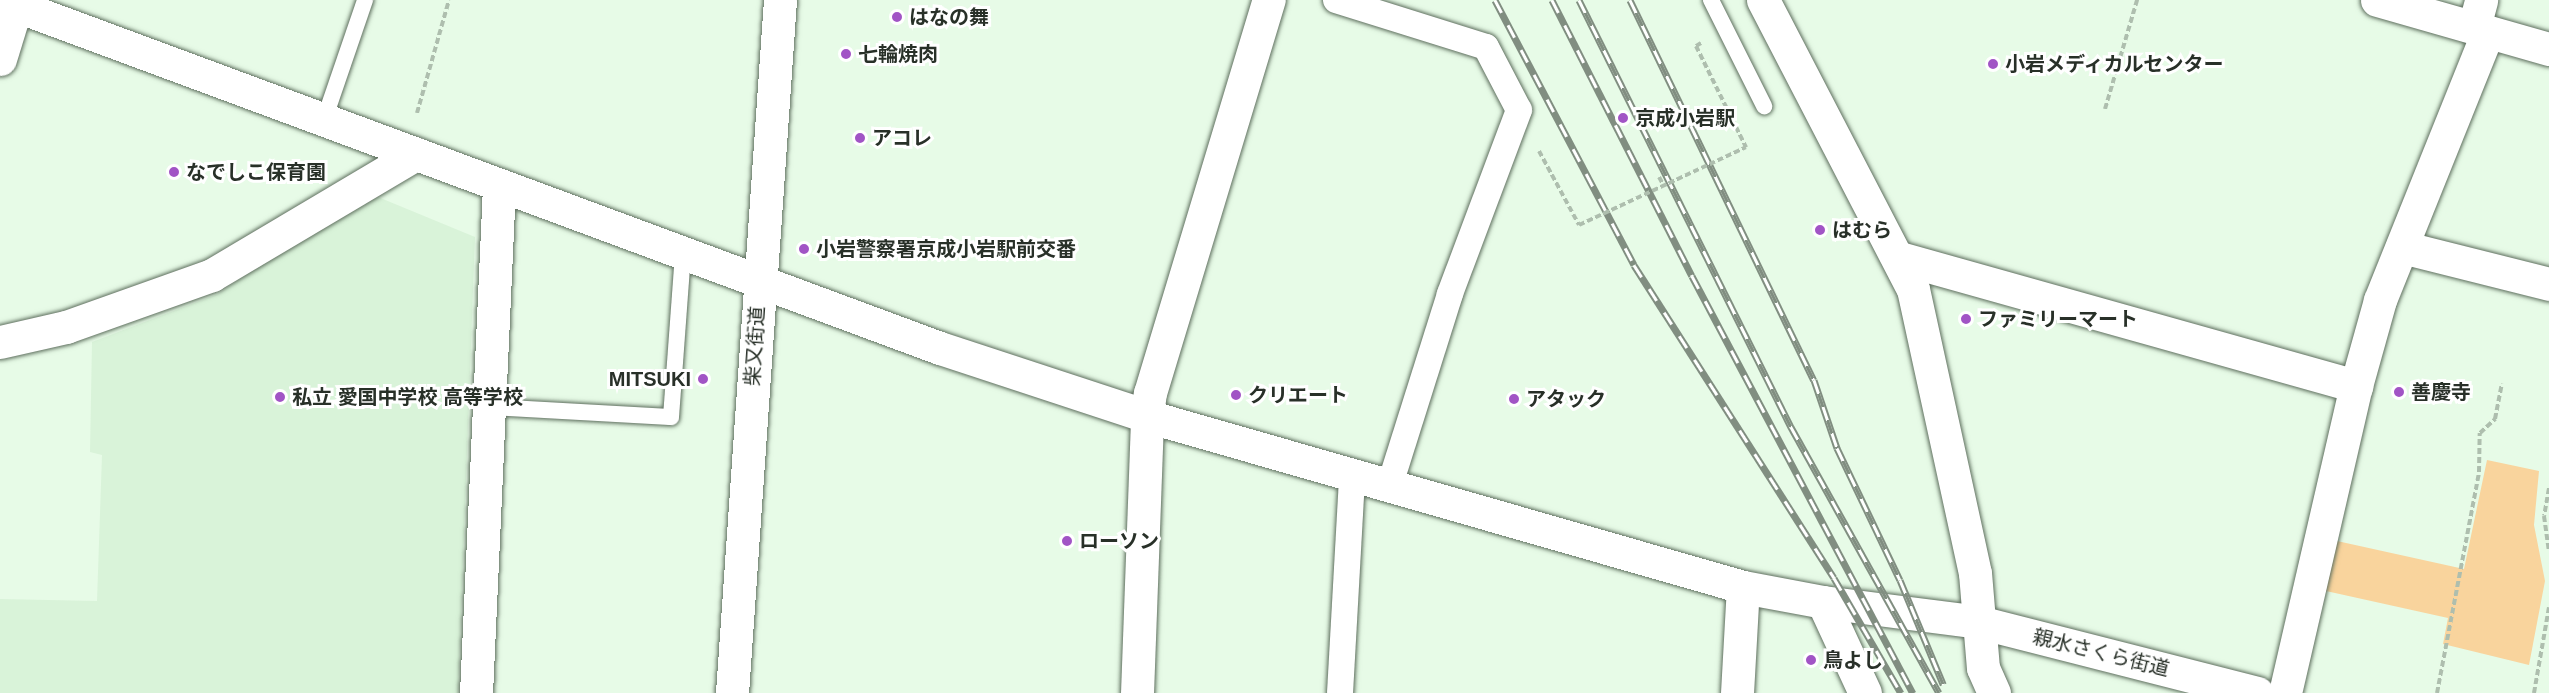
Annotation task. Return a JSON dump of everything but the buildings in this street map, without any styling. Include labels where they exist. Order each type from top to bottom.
[{"type":"street","name":"柴又街道","points":[[732,693],[780,0]]},
{"type":"street","points":[[1137,693],[1147,416],[1150,393],[1269,0]]},
{"type":"street","points":[[1336,0],[1486,47],[1519,110],[1450,294],[1389,488]]},
{"type":"street","points":[[1763,0],[1900,258],[1913,289],[1975,573],[1983,668],[1994,693]]},
{"type":"street","points":[[2377,0],[2481,20],[2549,49]]},
{"type":"street","name":"親水さくら街道","points":[[12,2],[499,186],[940,348],[1147,416],[1352,478],[1743,586],[1823,602],[1979,622],[2257,693]]},
{"type":"street","points":[[0,59],[12,2]]},
{"type":"street","points":[[2285,693],[2356,386],[2380,300],[2402,247],[2481,20]]},
{"type":"street","points":[[0,342],[66,327],[212,275],[416,154]]},
{"type":"street","points":[[476,693],[499,186]]},
{"type":"street","points":[[2402,247],[2549,284]]},
{"type":"street","points":[[1900,258],[2356,386]]},
{"type":"street","points":[[1340,693],[1352,478]]},
{"type":"street","points":[[1737,693],[1743,586]]},
{"type":"street","points":[[1823,602],[1865,693]]},
{"type":"lane","points":[[324,120],[365,0]]},
{"type":"lane","points":[[1711,0],[1764,106]]},
{"type":"lane","points":[[490,407],[671,417],[683,254]]},
{"type":"path","points":[[417,113],[449,0]]},
{"type":"path","points":[[2105,109],[2137,0]]},
{"type":"path","points":[[1538,147],[1579,225],[1746,147],[1702,58]]},
{"type":"path","points":[[1659,177],[1664,186]]},
{"type":"path","points":[[2437,693],[2479,472],[2480,433],[2495,418],[2502,384]]},
{"type":"path","points":[[2549,488],[2544,516],[2549,552]]},
{"type":"path","points":[[2534,693],[2549,607]]},
{"type":"shaded area","name":"私立 愛国中学校 高等学校","points":[[378,197],[475,237],[458,693],[0,693],[0,599],[97,601],[102,455],[90,452],[92,342],[218,294],[281,251]]},
{"type":"shaded area","points":[[2487,460],[2539,471],[2534,525],[2545,581],[2529,665],[2443,644],[2448,618],[2326,591],[2337,541],[2464,569]]},
{"type":"railway","points":[[1495,0],[1634,265],[1834,578],[1901,693]]},
{"type":"railway","points":[[1552,0],[1692,276],[1913,693]]},
{"type":"railway","points":[[1579,0],[1791,427],[1939,693]]},
{"type":"railway","points":[[1630,0],[1814,380],[1837,448],[1900,580],[1943,684]]},
{"type":"place","name":"はなの舞","points":[[897,17]]},
{"type":"place","name":"七輪焼肉","points":[[846,54]]},
{"type":"place","name":"小岩メディカルセンター","points":[[1993,64]]},
{"type":"place","name":"京成小岩駅","points":[[1623,118]]},
{"type":"place","name":"アコレ","points":[[860,138]]},
{"type":"place","name":"なでしこ保育園","points":[[174,172]]},
{"type":"place","name":"はむら","points":[[1820,230]]},
{"type":"place","name":"小岩警察署京成小岩駅前交番","points":[[804,249]]},
{"type":"place","name":"ファミリーマート","points":[[1966,319]]},
{"type":"place","name":"MITSUKI","points":[[703,379]]},
{"type":"place","name":"善慶寺","points":[[2399,392]]},
{"type":"place","name":"クリエート","points":[[1236,395]]},
{"type":"place","name":"私立 愛国中学校 高等学校","points":[[280,397]]},
{"type":"place","name":"アタック","points":[[1514,399]]},
{"type":"place","name":"ローソン","points":[[1067,541]]},
{"type":"place","name":"鳥よし","points":[[1811,660]]}]
